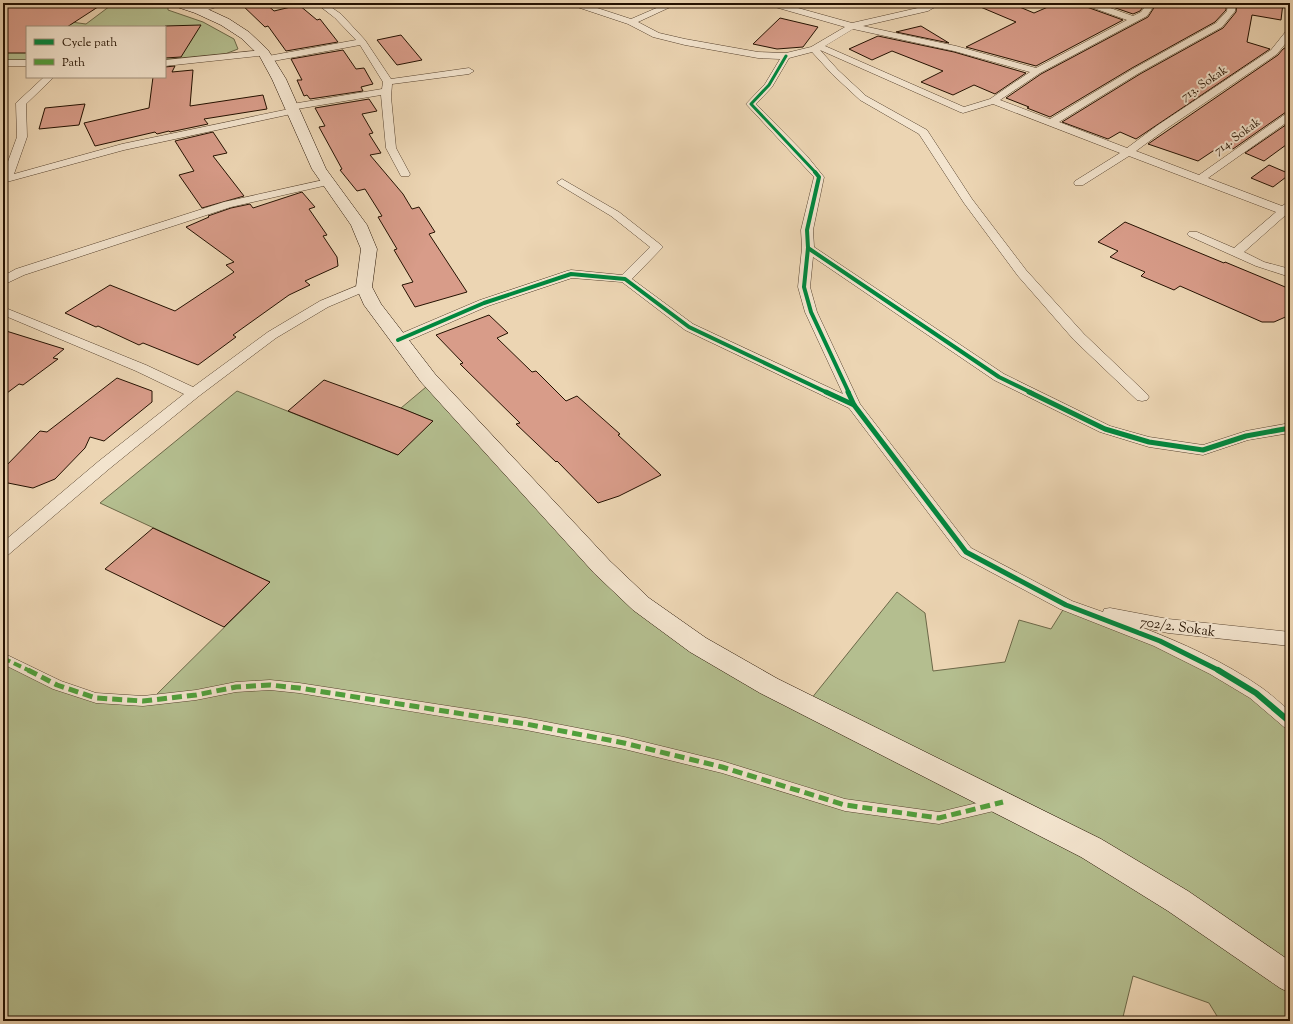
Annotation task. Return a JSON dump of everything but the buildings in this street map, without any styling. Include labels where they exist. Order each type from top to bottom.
[{"type":"main road","points":[[175,3],[199,10],[225,22],[245,34],[266,56],[279,79],[318,169],[359,225],[369,248],[364,287],[373,305],[428,378],[602,567],[642,604],[698,645],[768,686],[1003,802],[1092,848],[1178,901],[1290,978]]},
{"type":"street","points":[[199,10],[219,3]]},
{"type":"street","points":[[320,3],[338,16],[362,42],[388,87],[386,97],[391,148],[405,174]]},
{"type":"street","points":[[574,3],[631,22],[656,34],[685,42],[758,55],[786,56],[816,48],[852,26],[925,9],[938,3]]},
{"type":"street","points":[[631,22],[675,3]]},
{"type":"street","points":[[770,3],[852,26],[956,49],[1036,71]]},
{"type":"street","points":[[782,6],[792,3]]},
{"type":"street","points":[[1088,3],[1133,19]]},
{"type":"street","points":[[816,48],[963,110],[993,101],[1036,71],[1144,14],[1152,3]]},
{"type":"street","points":[[1051,123],[1136,72],[1219,25],[1231,11],[1232,3]]},
{"type":"street","name":"713. Sokak","points":[[1079,183],[1128,152],[1162,127],[1274,52],[1290,32]]},
{"type":"street","points":[[166,63],[266,56],[362,42]]},
{"type":"street","points":[[816,48],[835,72],[863,98],[924,132],[968,201],[1022,273],[1079,337],[1142,397]]},
{"type":"street","points":[[786,56],[769,85],[751,104],[784,140],[804,156],[820,177],[807,230],[808,248],[804,287],[811,312],[833,357],[854,406],[966,552],[1066,605],[1160,641],[1216,668],[1256,693],[1290,722]]},
{"type":"street","points":[[3,63],[26,62]]},
{"type":"street","points":[[5,179],[122,147],[388,87],[469,71]]},
{"type":"street","points":[[5,179],[22,137],[21,103],[48,78]]},
{"type":"street","points":[[993,101],[1200,179],[1287,208]]},
{"type":"street","name":"714. Sokak","points":[[1200,179],[1290,115]]},
{"type":"street","points":[[3,281],[20,272],[228,204],[328,182]]},
{"type":"street","points":[[562,182],[615,214],[657,247],[625,279]]},
{"type":"street","points":[[1236,253],[1287,208]]},
{"type":"street","points":[[1193,234],[1260,264],[1290,273]]},
{"type":"street","points":[[808,248],[999,377],[1106,429],[1149,442],[1203,450],[1246,436],[1290,428]]},
{"type":"street","points":[[398,340],[484,303],[571,274],[625,279],[689,327],[854,406]]},
{"type":"street","points":[[6,545],[194,393],[272,335],[324,304],[364,287]]},
{"type":"street","points":[[3,311],[142,368],[194,393]]},
{"type":"street","name":"702/2. Sokak","points":[[1066,605],[1168,626],[1290,639]]},
{"type":"street","points":[[3,658],[57,685],[96,698],[143,701],[196,695],[236,687],[270,685],[299,688],[526,724],[624,743],[722,767],[845,805],[939,818],[1003,802]]},
{"type":"green space","points":[[114,3],[139,3],[168,6],[168,10],[203,22],[234,39],[238,49],[225,54],[166,60],[166,26],[26,26],[26,60],[3,60],[3,13],[86,24]]},
{"type":"green space","points":[[432,382],[641,604],[807,704],[897,592],[925,613],[933,671],[1005,662],[1019,620],[1051,629],[1066,605],[1160,641],[1290,722],[1290,1021],[1220,1021],[1209,1003],[1133,976],[1122,1021],[3,1021],[3,658],[96,698],[151,700],[270,582],[100,503],[237,391],[398,455],[432,421],[401,408]]},
{"type":"marked path","points":[[3,658],[57,685],[96,698],[143,701],[196,695],[236,687],[270,685],[299,688],[526,724],[624,743],[722,767],[845,805],[939,818],[1003,802]]},
{"type":"cycle path","points":[[786,56],[769,85],[751,104],[795,149],[819,177],[807,230],[808,248],[804,287],[811,312],[854,405],[966,552],[1066,605],[1160,641],[1216,669],[1256,693],[1290,722]]},
{"type":"cycle path","points":[[808,248],[999,377],[1105,429],[1149,442],[1203,450],[1246,436],[1290,428]]},
{"type":"cycle path","points":[[398,340],[484,303],[571,274],[625,279],[689,327],[854,405]]}]
